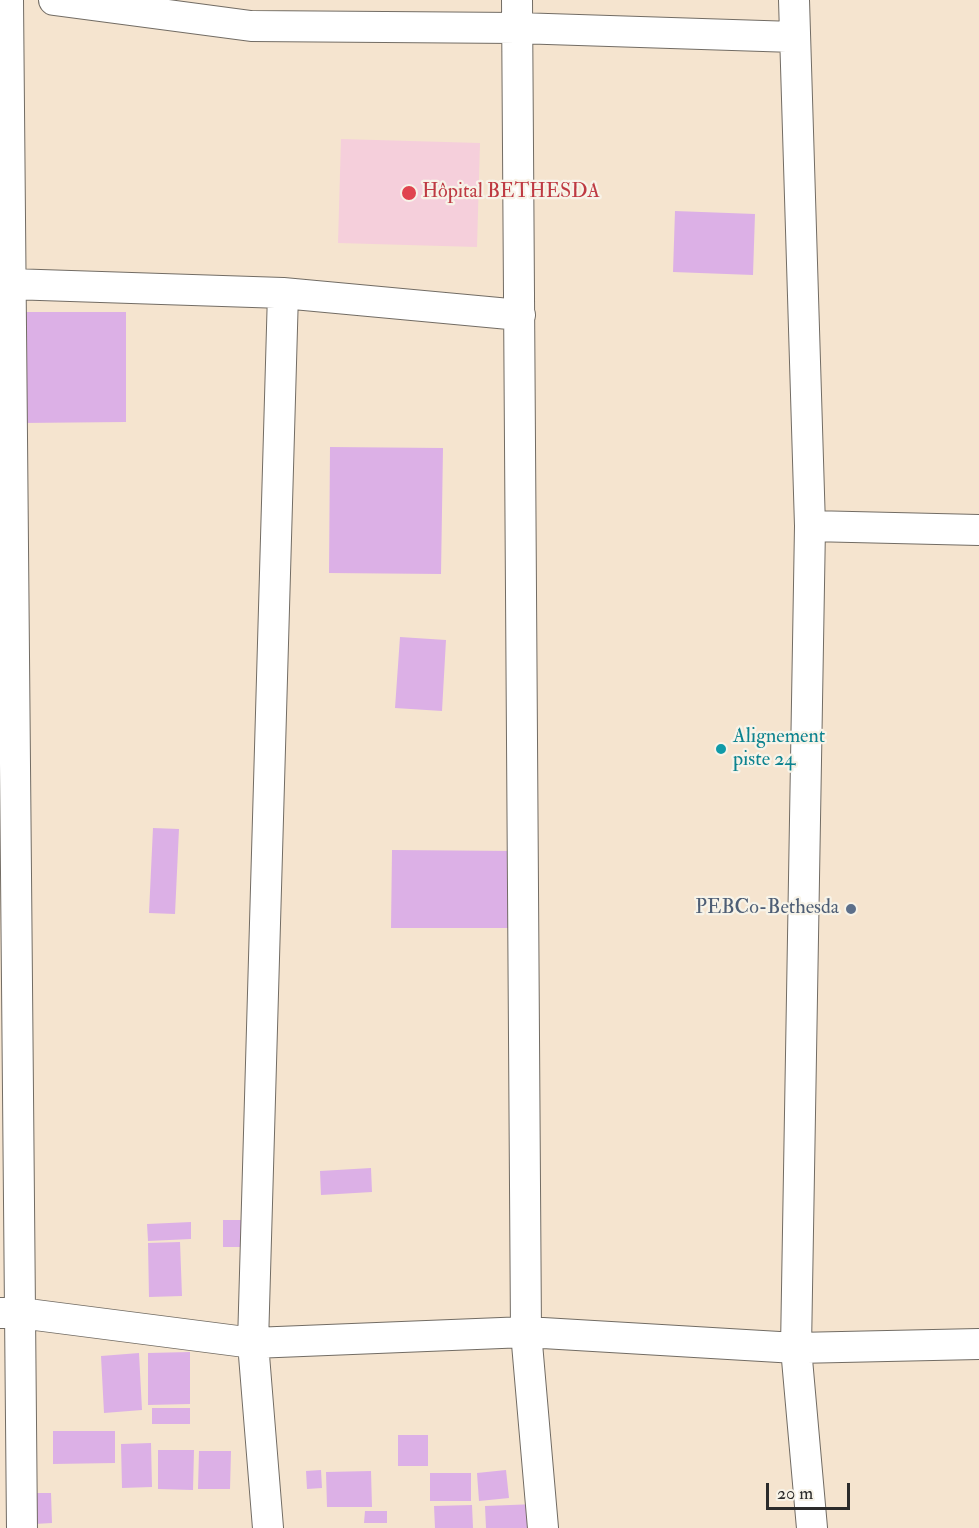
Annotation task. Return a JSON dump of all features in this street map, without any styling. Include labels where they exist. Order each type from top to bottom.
[{"type":"street","points":[[8,0],[10,1313],[22,1528]]},
{"type":"street","points":[[54,0],[251,13],[517,14],[794,37]]},
{"type":"street","points":[[794,0],[810,526],[796,1348],[812,1528]]},
{"type":"street","points":[[517,14],[526,1332],[543,1528]]},
{"type":"street","points":[[10,284],[283,293],[520,315]]},
{"type":"street","points":[[268,1528],[254,1343],[283,293]]},
{"type":"street","points":[[810,526],[979,530]]},
{"type":"street","points":[[10,1313],[254,1343],[526,1332],[796,1348],[979,1344]]},
{"type":"shaded area","name":"Hôpital BETHESDA","points":[[341,139],[480,143],[477,247],[338,243]]},
{"type":"building","points":[[675,211],[755,214],[753,275],[673,272]]},
{"type":"building","points":[[22,312],[126,312],[126,422],[21,423]]},
{"type":"building","points":[[330,447],[443,448],[441,574],[329,573]]},
{"type":"building","points":[[400,637],[446,640],[442,711],[395,708]]},
{"type":"building","points":[[153,828],[179,829],[175,914],[149,913]]},
{"type":"building","points":[[392,850],[517,851],[516,928],[391,928]]},
{"type":"building","points":[[371,1168],[372,1192],[321,1195],[320,1171]]},
{"type":"building","points":[[223,1220],[254,1220],[253,1247],[223,1247]]},
{"type":"building","points":[[191,1222],[191,1239],[148,1241],[147,1224]]},
{"type":"building","points":[[180,1242],[182,1296],[149,1297],[148,1243]]},
{"type":"building","points":[[190,1352],[190,1404],[148,1405],[148,1353]]},
{"type":"building","points":[[139,1353],[142,1410],[104,1413],[101,1356]]},
{"type":"building","points":[[152,1408],[190,1408],[190,1424],[152,1424]]},
{"type":"building","points":[[53,1431],[115,1431],[115,1463],[53,1464]]},
{"type":"building","points":[[398,1435],[428,1435],[428,1466],[398,1466]]},
{"type":"building","points":[[151,1443],[152,1487],[122,1488],[121,1444]]},
{"type":"building","points":[[158,1450],[194,1450],[193,1490],[158,1489]]},
{"type":"building","points":[[199,1451],[231,1451],[230,1489],[198,1489]]},
{"type":"building","points":[[321,1470],[322,1488],[307,1489],[306,1471]]},
{"type":"building","points":[[506,1470],[509,1498],[479,1501],[477,1473]]},
{"type":"building","points":[[371,1471],[372,1507],[327,1507],[326,1472]]},
{"type":"building","points":[[430,1473],[471,1473],[471,1501],[430,1501]]},
{"type":"building","points":[[34,1493],[51,1493],[52,1523],[34,1524]]},
{"type":"building","points":[[536,1504],[537,1528],[486,1528],[485,1506]]},
{"type":"building","points":[[472,1505],[473,1528],[435,1528],[434,1506]]},
{"type":"building","points":[[365,1511],[387,1511],[387,1523],[364,1523]]},
{"type":"place","name":"Hôpital BETHESDA","points":[[409,193]]},
{"type":"place","name":"Alignement piste 24","points":[[721,749]]},
{"type":"place","name":"PEBCo-Bethesda","points":[[851,909]]}]
